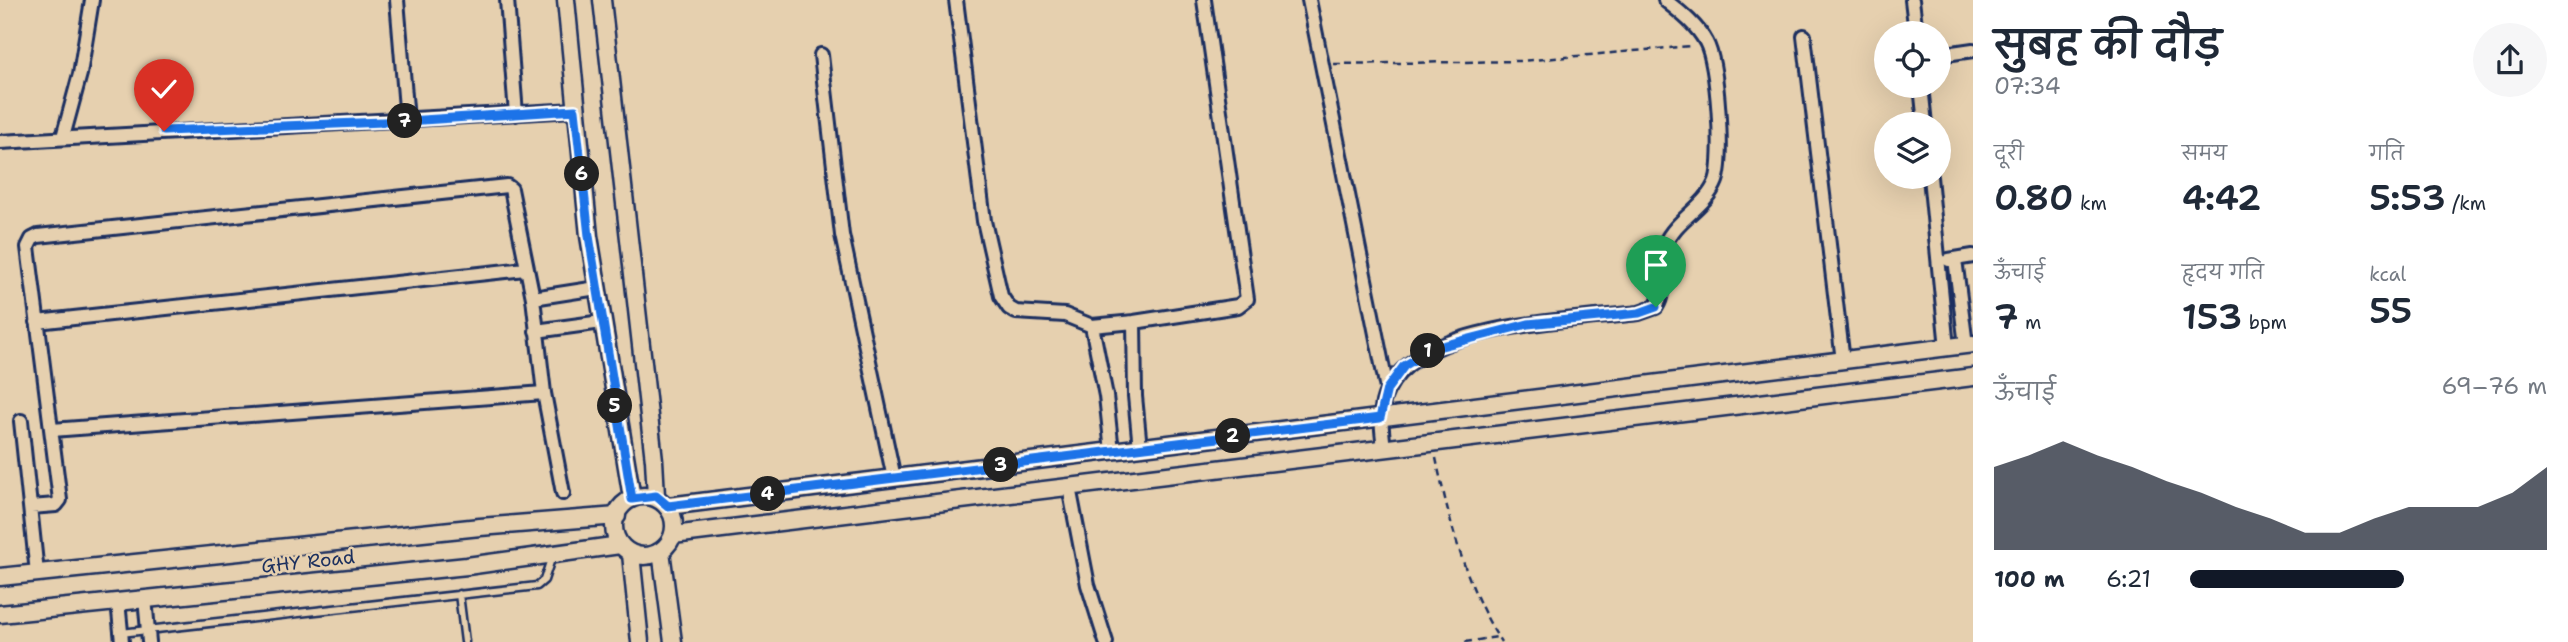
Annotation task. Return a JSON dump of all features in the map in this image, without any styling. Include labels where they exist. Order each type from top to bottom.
[{"type":"street","points":[[63,137],[80,74],[92,0]]},
{"type":"street","points":[[397,0],[407,121]]},
{"type":"street","points":[[507,0],[516,114]]},
{"type":"street","points":[[566,0],[575,110],[597,288],[632,499]]},
{"type":"street","points":[[603,0],[654,453],[662,501],[674,525],[673,535],[661,551],[652,555],[625,549]]},
{"type":"street","points":[[957,0],[984,221],[1001,296],[1009,308],[1016,312],[1065,315],[1092,326],[1238,306],[1247,299],[1204,0]]},
{"type":"street","points":[[1309,0],[1387,389]]},
{"type":"street","points":[[1384,449],[1380,418],[1387,389],[1404,366],[1434,348],[1518,325],[1639,313],[1656,307],[1661,294],[1664,245],[1674,230],[1709,193],[1716,180],[1718,164],[1717,97],[1713,58],[1708,45],[1684,15],[1665,0]]},
{"type":"street","points":[[1912,0],[1915,21]]},
{"type":"street","points":[[1804,36],[1843,361]]},
{"type":"street","points":[[1951,53],[1973,50]]},
{"type":"street","points":[[821,55],[842,235],[894,478]]},
{"type":"street","points":[[0,142],[575,110]]},
{"type":"street","points":[[30,507],[59,503],[29,247],[32,239],[38,236],[507,186],[512,192],[533,298],[544,393],[563,493]]},
{"type":"street","points":[[1931,189],[1947,348]]},
{"type":"street","points":[[1939,262],[1973,256]]},
{"type":"street","points":[[640,642],[625,549],[615,531],[617,516],[624,504],[632,499],[662,501],[894,478],[1969,345],[1955,259]]},
{"type":"street","points":[[37,322],[526,269]]},
{"type":"street","points":[[533,298],[597,288]]},
{"type":"street","points":[[536,331],[602,322]]},
{"type":"street","points":[[1134,322],[1135,396],[1140,448]]},
{"type":"street","points":[[1092,326],[1106,396],[1112,451]]},
{"type":"street","points":[[673,535],[1973,377]]},
{"type":"street","points":[[52,430],[544,393]]},
{"type":"street","points":[[21,421],[37,573]]},
{"type":"street","points":[[1069,487],[1088,585],[1106,642]]},
{"type":"street","name":"GHY Road","points":[[0,577],[480,527],[617,516]]},
{"type":"street","name":"GHY Road","points":[[0,614],[467,566],[552,554],[625,549]]},
{"type":"street","points":[[661,551],[673,642]]},
{"type":"street","points":[[145,598],[149,636]]},
{"type":"street","points":[[118,601],[122,638]]},
{"type":"lane","points":[[122,638],[537,586],[544,580],[552,554]]},
{"type":"lane","points":[[460,594],[465,642]]},
{"type":"path","points":[[1323,62],[1338,65],[1521,61],[1708,45]]},
{"type":"path","points":[[1433,443],[1442,487],[1467,570],[1480,604],[1501,642]]},
{"type":"path","points":[[1465,642],[1498,637]]},
{"type":"route","points":[[164,131],[407,121],[575,110],[589,236],[632,499],[656,496],[668,506],[1380,418],[1387,389],[1404,366],[1434,348],[1508,327],[1639,313],[1656,307]]}]
